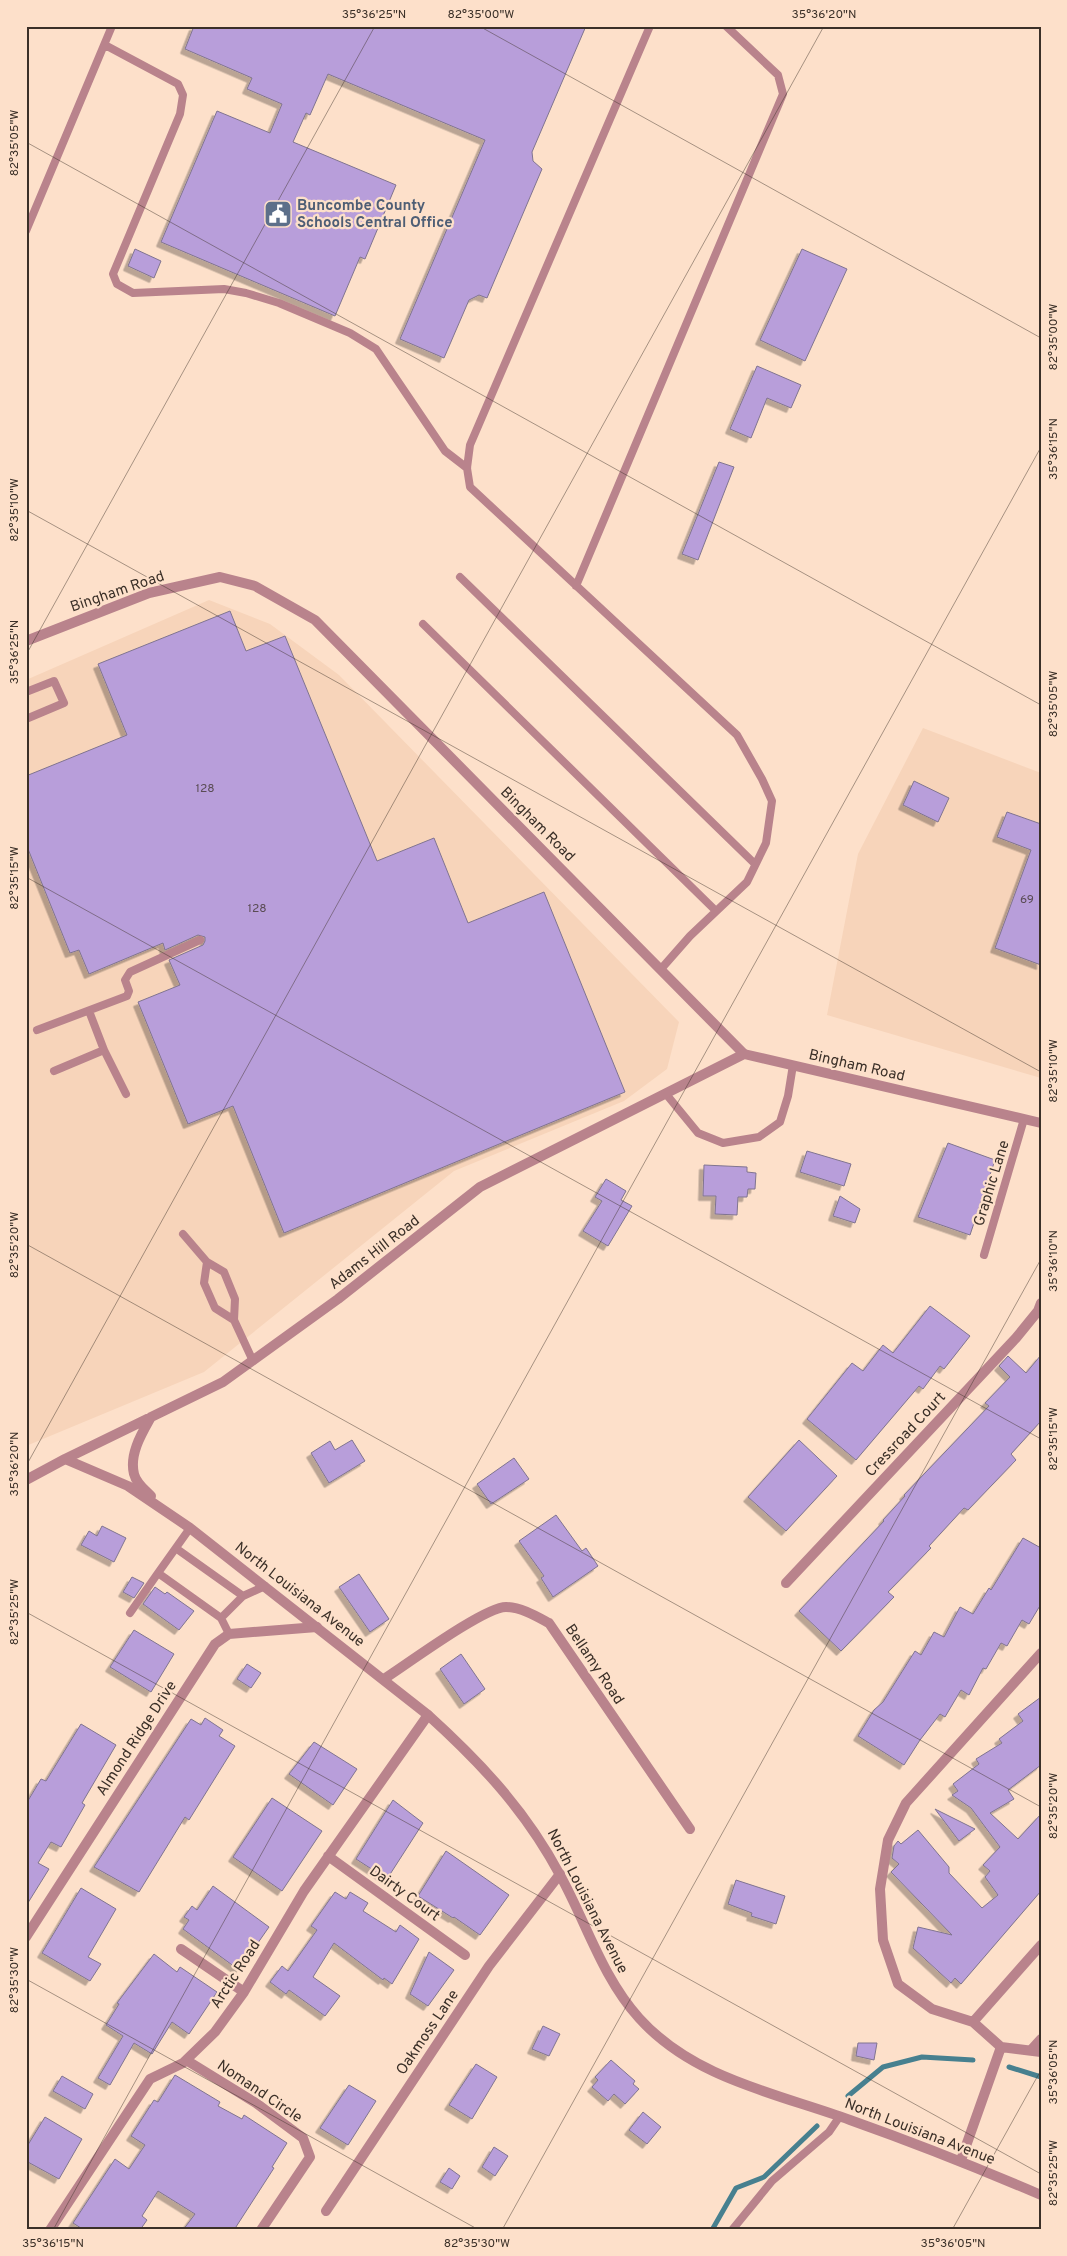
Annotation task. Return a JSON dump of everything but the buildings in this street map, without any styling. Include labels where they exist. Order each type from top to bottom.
[{"type":"street","name":"Bingham Road","points":[[26,641],[149,593],[220,576],[255,586],[315,620],[744,1054],[1041,1123]]},
{"type":"street","name":"Adams Hill Road","points":[[26,1480],[223,1382],[338,1299],[480,1186],[744,1054]]},
{"type":"street","name":"Cressroad Court","points":[[786,1583],[1016,1338],[1038,1311],[1041,1303]]},
{"type":"street","points":[[151,1417],[136,1446],[134,1474],[141,1486],[164,1510]]},
{"type":"street","name":"North Louisiana Avenue","points":[[65,1459],[128,1486],[190,1528],[428,1715],[496,1782],[535,1831],[560,1874],[618,1990],[639,2018],[663,2041],[704,2067],[744,2086],[840,2116],[962,2160],[1041,2196]]},
{"type":"street","name":"Bellamy Road","points":[[384,1679],[483,1614],[505,1607],[529,1612],[549,1623],[690,1829]]},
{"type":"street","points":[[229,1634],[317,1627]]},
{"type":"street","name":"Almond Ridge Drive","points":[[26,1936],[215,1644],[229,1634]]},
{"type":"street","points":[[1041,1653],[906,1803],[888,1840],[880,1889],[883,1940],[898,1984],[932,2010],[973,2022],[1001,2047],[1036,2051],[1041,2039]]},
{"type":"street","name":"Arctic Road","points":[[50,2230],[150,2079],[186,2060],[215,2032],[244,1992],[304,1891],[428,1715]]},
{"type":"street","name":"Dairty Court","points":[[328,1856],[465,1955]]},
{"type":"street","name":"Oakmoss Lane","points":[[326,2211],[489,1966],[560,1874]]},
{"type":"street","points":[[973,2022],[1041,1944]]},
{"type":"street","points":[[181,1949],[244,1992]]},
{"type":"street","points":[[962,2160],[1001,2047]]},
{"type":"street","name":"Nomand Circle","points":[[186,2060],[256,2104],[303,2138],[310,2157],[261,2230]]},
{"type":"lane","points":[[26,231],[112,26]]},
{"type":"lane","points":[[650,26],[470,445],[467,468],[470,487],[737,735],[772,801],[766,843],[746,882],[690,936],[661,969]]},
{"type":"lane","points":[[576,586],[783,94],[778,75],[726,26]]},
{"type":"lane","points":[[105,45],[178,84],[183,95],[180,114],[113,274],[117,284],[133,293],[224,289],[246,292],[279,303],[350,333],[376,349],[445,451],[467,468]]},
{"type":"lane","points":[[460,577],[755,864]]},
{"type":"lane","points":[[423,624],[716,911]]},
{"type":"lane","points":[[26,692],[54,681],[64,703],[26,720]]},
{"type":"lane","points":[[37,1030],[89,1012],[127,996],[129,991],[125,980],[130,972],[200,940]]},
{"type":"lane","points":[[89,1012],[104,1050],[126,1094]]},
{"type":"lane","points":[[54,1071],[104,1050]]},
{"type":"lane","points":[[666,1094],[698,1133],[723,1143],[759,1137],[780,1122],[788,1096],[793,1066]]},
{"type":"lane","name":"Graphic Lane","points":[[984,1255],[1024,1119]]},
{"type":"lane","points":[[183,1234],[207,1262],[224,1272],[235,1299],[234,1320],[253,1361]]},
{"type":"lane","points":[[207,1262],[204,1283],[215,1308],[234,1320]]},
{"type":"lane","points":[[130,1613],[190,1528]]},
{"type":"lane","points":[[177,1549],[243,1596]]},
{"type":"lane","points":[[158,1573],[221,1618],[229,1634]]},
{"type":"lane","points":[[221,1618],[243,1596],[265,1586]]},
{"type":"lane","points":[[732,2230],[772,2181],[829,2132],[840,2116]]},
{"type":"shaded area","points":[[209,600],[270,624],[339,675],[679,1022],[667,1069],[624,1101],[454,1171],[204,1372],[26,1446],[26,680]]},
{"type":"shaded area","points":[[923,728],[1041,773],[1041,1078],[827,1015],[858,854]]},
{"type":"waterway","points":[[848,2096],[883,2067],[922,2057],[973,2060]]},
{"type":"waterway","points":[[1009,2067],[1041,2077]]},
{"type":"waterway","points":[[712,2230],[736,2188],[764,2177],[817,2126]]},
{"type":"place","name":"Buncombe County Schools Central Office","points":[[278,214]]}]
